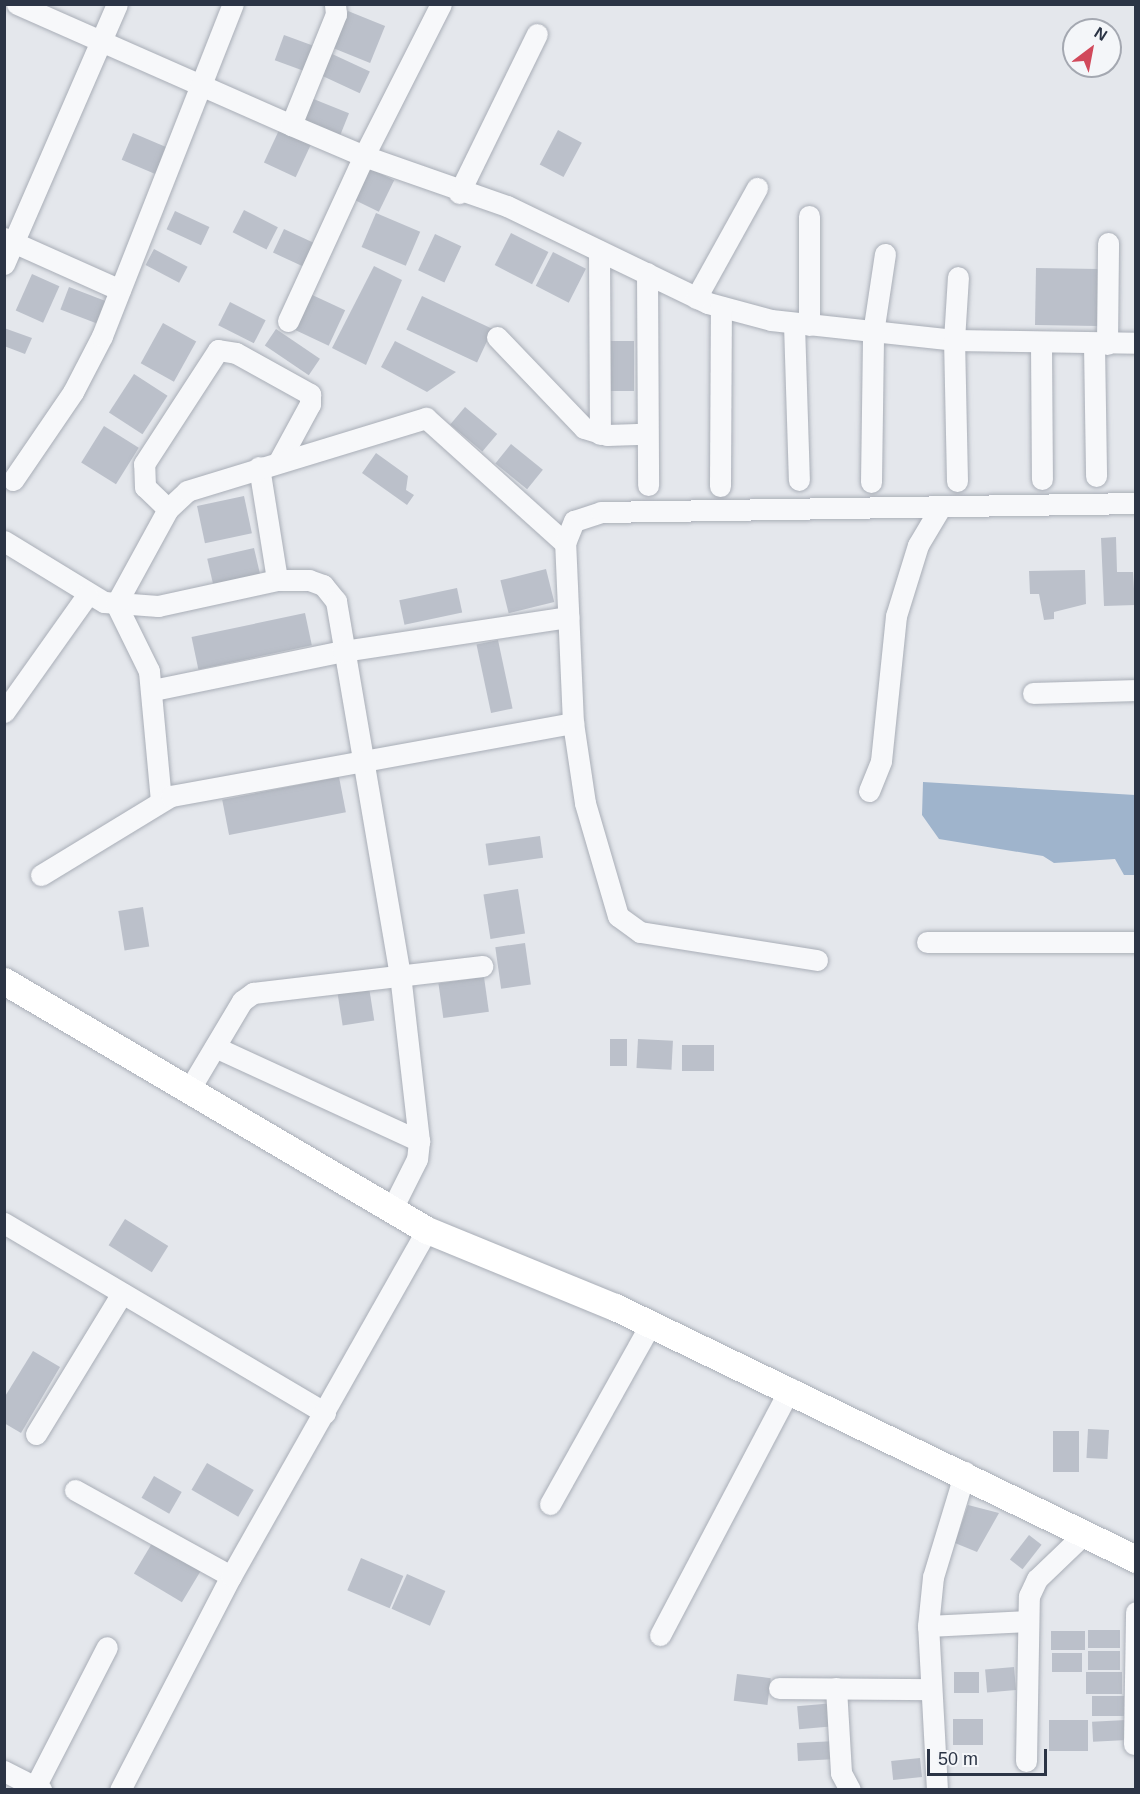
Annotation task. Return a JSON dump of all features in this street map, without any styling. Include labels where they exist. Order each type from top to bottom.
[{"type":"main road","points":[[4,981],[196,1079],[427,1230],[651,1323],[965,1472],[1136,1559]]},
{"type":"street","points":[[17,4],[202,88],[364,156],[459,193],[507,206],[696,298],[721,307],[802,325],[873,333],[1041,344],[1136,343]]},
{"type":"street","points":[[4,264],[9,240],[117,4]]},
{"type":"street","points":[[13,480],[73,392],[120,290],[202,88],[232,4]]},
{"type":"street","points":[[291,125],[336,14],[335,4]]},
{"type":"street","points":[[288,321],[364,156],[441,4]]},
{"type":"street","points":[[459,193],[537,34]]},
{"type":"street","points":[[696,298],[758,188]]},
{"type":"street","points":[[799,480],[802,325],[809,216]]},
{"type":"street","points":[[9,240],[120,290]]},
{"type":"street","points":[[1096,476],[1100,344],[1108,243]]},
{"type":"street","points":[[599,251],[600,434]]},
{"type":"street","points":[[871,482],[873,333],[885,254]]},
{"type":"street","points":[[647,273],[645,434],[648,485]]},
{"type":"street","points":[[957,482],[954,340],[958,277]]},
{"type":"street","points":[[720,486],[721,307]]},
{"type":"street","points":[[497,337],[584,428],[600,434],[645,434]]},
{"type":"street","points":[[1041,344],[1042,479]]},
{"type":"street","points":[[168,509],[145,487],[144,464],[218,351],[236,353],[310,394],[310,404],[269,464],[278,580]]},
{"type":"street","points":[[116,604],[168,509],[187,491],[269,464],[426,418],[565,543]]},
{"type":"street","points":[[817,960],[640,933],[627,926],[612,905],[585,803],[573,723],[565,543],[574,521],[601,512],[1136,503]]},
{"type":"street","points":[[869,791],[881,761],[896,616],[918,545],[940,508]]},
{"type":"street","points":[[6,545],[87,595],[116,604],[158,606],[278,580],[309,580],[332,593],[400,974],[419,1141],[417,1159],[392,1209]]},
{"type":"street","points":[[4,712],[87,595]]},
{"type":"street","points":[[116,604],[146,658],[153,690],[161,801]]},
{"type":"street","points":[[153,690],[343,651],[568,616]]},
{"type":"street","points":[[1033,693],[1136,690]]},
{"type":"street","points":[[41,875],[161,801],[362,760],[573,723]]},
{"type":"street","points":[[927,942],[1136,942]]},
{"type":"street","points":[[196,1079],[242,1000],[253,993],[482,966]]},
{"type":"street","points":[[215,1047],[419,1141]]},
{"type":"street","points":[[4,1223],[326,1413]]},
{"type":"street","points":[[120,1790],[231,1576],[326,1413],[427,1230]]},
{"type":"street","points":[[36,1434],[122,1293]]},
{"type":"street","points":[[550,1504],[651,1323]]},
{"type":"street","points":[[660,1635],[790,1388]]},
{"type":"street","points":[[937,1790],[928,1626],[933,1577],[965,1472]]},
{"type":"street","points":[[75,1490],[231,1576]]},
{"type":"street","points":[[1026,1761],[1029,1596],[1036,1579],[1084,1534]]},
{"type":"street","points":[[1134,1744],[1136,1612]]},
{"type":"street","points":[[928,1626],[1028,1621]]},
{"type":"street","points":[[5,1772],[38,1788],[107,1647]]},
{"type":"street","points":[[779,1688],[930,1689]]},
{"type":"street","points":[[836,1688],[841,1773],[850,1790]]},
{"type":"water","points":[[923,782],[1135,795],[1135,875],[1124,875],[1115,859],[1054,863],[1043,856],[939,839],[922,815]]},
{"type":"building","points":[[348,11],[385,26],[370,63],[333,48]]},
{"type":"building","points":[[284,35],[319,48],[310,73],[275,60]]},
{"type":"building","points":[[330,53],[370,72],[360,93],[320,75]]},
{"type":"building","points":[[311,98],[349,113],[339,137],[301,122]]},
{"type":"building","points":[[280,128],[312,143],[296,177],[264,162]]},
{"type":"building","points":[[558,130],[582,143],[564,177],[540,164]]},
{"type":"building","points":[[133,133],[175,151],[164,178],[122,160]]},
{"type":"building","points":[[369,168],[394,180],[379,212],[354,199]]},
{"type":"building","points":[[244,210],[278,227],[267,250],[233,232]]},
{"type":"building","points":[[175,211],[209,227],[201,245],[167,229]]},
{"type":"building","points":[[376,213],[420,232],[406,266],[362,247]]},
{"type":"building","points":[[284,229],[316,244],[305,267],[273,253]]},
{"type":"building","points":[[511,233],[548,252],[532,284],[495,265]]},
{"type":"building","points":[[435,234],[461,246],[444,283],[418,270]]},
{"type":"building","points":[[154,249],[188,267],[179,283],[146,265]]},
{"type":"building","points":[[553,252],[586,269],[569,303],[536,286]]},
{"type":"building","points":[[374,266],[402,280],[366,365],[332,348]]},
{"type":"building","points":[[1036,268],[1099,269],[1098,326],[1035,325]]},
{"type":"building","points":[[32,274],[59,286],[43,323],[16,311]]},
{"type":"building","points":[[69,287],[110,303],[101,325],[60,309]]},
{"type":"building","points":[[308,293],[345,310],[329,346],[292,328]]},
{"type":"building","points":[[422,296],[493,329],[477,362],[406,330]]},
{"type":"building","points":[[230,302],[266,320],[254,343],[218,325]]},
{"type":"building","points":[[163,323],[196,341],[174,382],[141,363]]},
{"type":"building","points":[[4,328],[32,338],[25,354],[4,346]]},
{"type":"building","points":[[276,329],[320,359],[309,375],[265,346]]},
{"type":"building","points":[[395,341],[456,372],[427,392],[381,367]]},
{"type":"building","points":[[608,341],[634,341],[634,391],[608,391]]},
{"type":"building","points":[[134,374],[168,396],[142,434],[109,413]]},
{"type":"building","points":[[465,407],[497,434],[482,452],[450,425]]},
{"type":"building","points":[[104,426],[139,448],[116,484],[81,462]]},
{"type":"building","points":[[511,444],[543,470],[527,489],[495,463]]},
{"type":"building","points":[[376,453],[408,476],[406,490],[414,495],[407,505],[362,473]]},
{"type":"building","points":[[244,496],[252,533],[205,543],[197,506]]},
{"type":"building","points":[[1116,537],[1117,572],[1133,572],[1135,605],[1104,606],[1101,538]]},
{"type":"building","points":[[254,548],[260,574],[213,585],[207,559]]},
{"type":"building","points":[[546,569],[554,602],[509,613],[500,580]]},
{"type":"building","points":[[1085,570],[1086,604],[1054,612],[1054,619],[1044,620],[1039,594],[1030,594],[1029,571]]},
{"type":"building","points":[[457,588],[462,612],[404,625],[399,600]]},
{"type":"building","points":[[305,613],[312,645],[198,669],[192,637]]},
{"type":"building","points":[[498,640],[513,708],[491,713],[476,645]]},
{"type":"building","points":[[339,777],[346,812],[229,835],[222,800]]},
{"type":"building","points":[[540,836],[543,858],[489,865],[486,844]]},
{"type":"building","points":[[518,889],[525,933],[490,939],[483,894]]},
{"type":"building","points":[[143,907],[149,947],[125,950],[118,911]]},
{"type":"building","points":[[525,943],[531,985],[501,989],[495,947]]},
{"type":"building","points":[[484,977],[489,1012],[443,1018],[438,983]]},
{"type":"building","points":[[368,981],[374,1021],[343,1026],[336,986]]},
{"type":"building","points":[[610,1039],[627,1039],[627,1066],[610,1066]]},
{"type":"building","points":[[638,1039],[673,1041],[671,1070],[636,1068]]},
{"type":"building","points":[[682,1045],[714,1045],[714,1071],[682,1071]]},
{"type":"building","points":[[125,1219],[168,1246],[152,1272],[109,1245]]},
{"type":"building","points":[[33,1351],[60,1367],[21,1433],[4,1423],[4,1398]]},
{"type":"building","points":[[1088,1429],[1109,1430],[1107,1459],[1086,1458]]},
{"type":"building","points":[[1053,1431],[1079,1431],[1079,1472],[1053,1472]]},
{"type":"building","points":[[207,1463],[254,1490],[238,1517],[192,1490]]},
{"type":"building","points":[[154,1476],[182,1492],[169,1514],[142,1498]]},
{"type":"building","points":[[968,1505],[999,1513],[977,1552],[955,1543]]},
{"type":"building","points":[[1029,1535],[1042,1545],[1023,1569],[1010,1559]]},
{"type":"building","points":[[154,1540],[202,1569],[182,1602],[134,1573]]},
{"type":"building","points":[[361,1558],[403,1576],[390,1608],[347,1590]]},
{"type":"building","points":[[407,1574],[445,1591],[430,1626],[392,1609]]},
{"type":"building","points":[[1088,1630],[1120,1630],[1120,1648],[1088,1648]]},
{"type":"building","points":[[1051,1631],[1085,1631],[1085,1650],[1051,1650]]},
{"type":"building","points":[[1088,1651],[1120,1651],[1120,1670],[1088,1670]]},
{"type":"building","points":[[1052,1653],[1082,1653],[1082,1672],[1052,1672]]},
{"type":"building","points":[[1014,1667],[1016,1690],[987,1692],[985,1670]]},
{"type":"building","points":[[954,1672],[979,1672],[979,1693],[954,1693]]},
{"type":"building","points":[[1086,1672],[1122,1672],[1122,1694],[1086,1694]]},
{"type":"building","points":[[737,1674],[771,1678],[767,1705],[734,1701]]},
{"type":"building","points":[[1092,1696],[1124,1696],[1124,1716],[1092,1716]]},
{"type":"building","points":[[834,1703],[836,1726],[799,1729],[797,1706]]},
{"type":"building","points":[[953,1719],[983,1719],[983,1745],[953,1745]]},
{"type":"building","points":[[1049,1720],[1088,1720],[1088,1751],[1049,1751]]},
{"type":"building","points":[[1126,1720],[1127,1740],[1093,1742],[1092,1722]]},
{"type":"building","points":[[836,1741],[837,1759],[798,1761],[797,1743]]},
{"type":"building","points":[[920,1758],[922,1777],[893,1780],[891,1761]]}]
